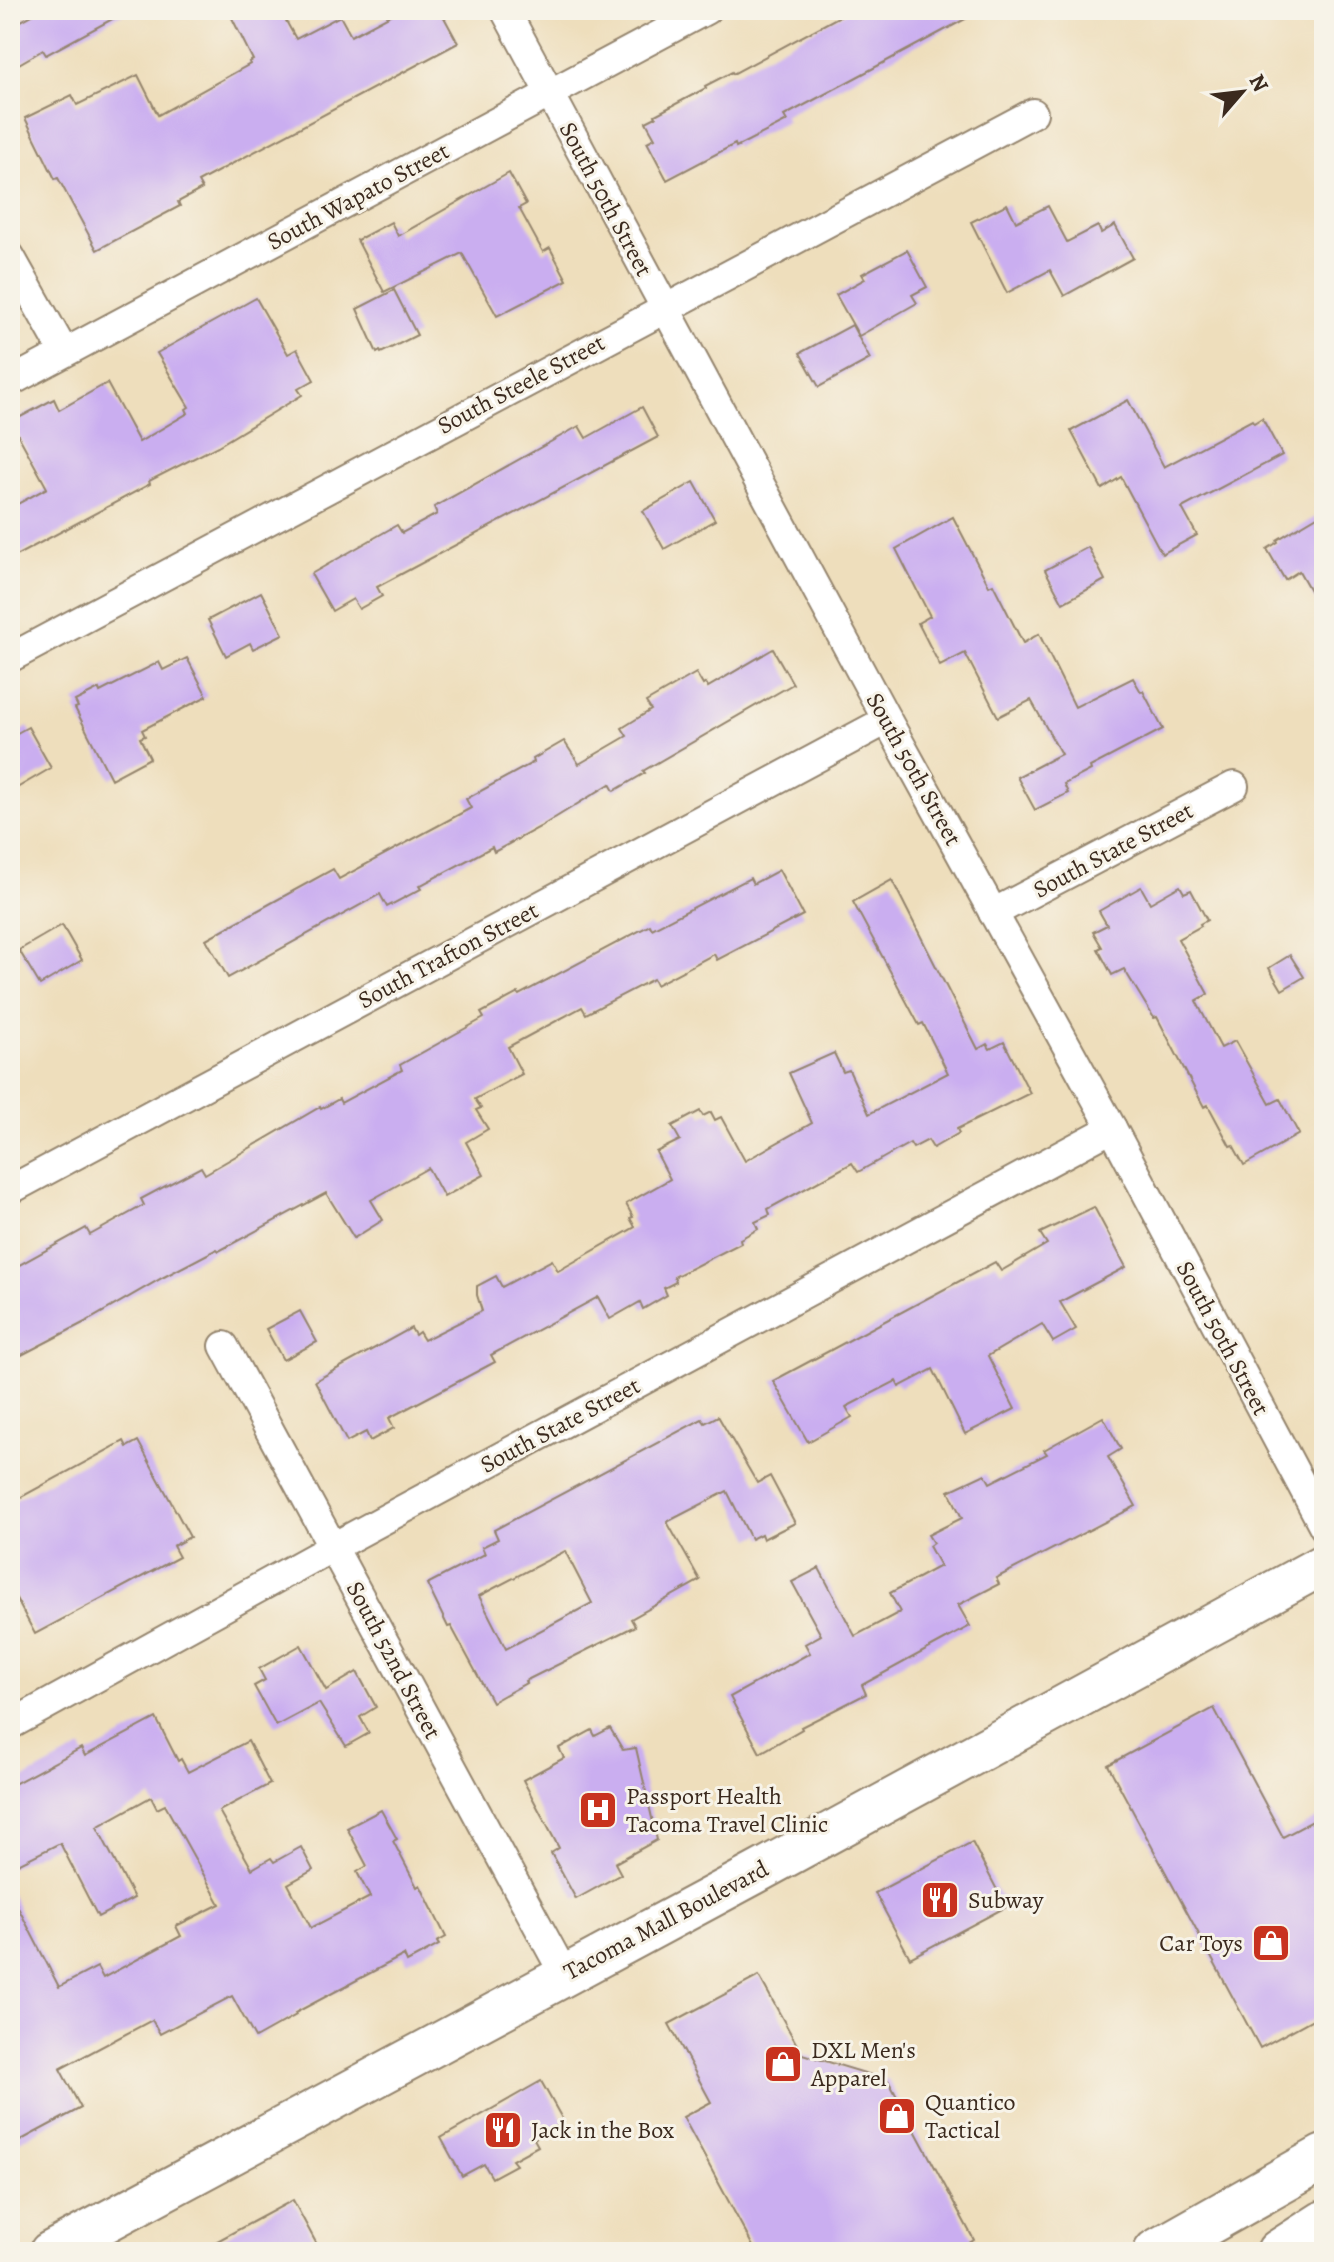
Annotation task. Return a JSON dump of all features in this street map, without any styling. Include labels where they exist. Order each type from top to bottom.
[{"type":"highway","points":[[1156,2252],[1324,2157]]},
{"type":"highway","points":[[1279,2252],[1324,2223]]},
{"type":"main road","name":"Tacoma Mall Boulevard","points":[[50,2252],[1324,1564]]},
{"type":"street","name":"South 50th Street","points":[[505,10],[887,720],[1112,1128],[1324,1527]]},
{"type":"street","name":"South Wapato Street","points":[[10,382],[706,10]]},
{"type":"street","name":"South Steele Street","points":[[10,658],[1033,113]]},
{"type":"street","points":[[10,256],[64,352]]},
{"type":"street","name":"South Trafton Street","points":[[10,1190],[887,720]]},
{"type":"street","name":"South State Street","points":[[993,913],[1234,786]]},
{"type":"street","name":"South State Street","points":[[10,1725],[333,1547],[1112,1128]]},
{"type":"street","name":"South 52nd Street","points":[[224,1346],[564,1974]]},
{"type":"building","points":[[41,10],[129,10],[46,55],[43,50],[10,69],[10,27]]},
{"type":"building","points":[[228,10],[280,10],[296,39],[340,16],[351,36],[400,10],[440,10],[458,43],[198,182],[202,189],[178,202],[180,206],[97,250],[58,178],[55,179],[25,118],[72,95],[77,105],[138,75],[158,115],[253,60]]},
{"type":"building","points":[[851,10],[982,10],[784,116],[787,121],[667,180],[647,142],[655,138],[646,122],[705,86]]},
{"type":"building","points":[[509,173],[526,204],[519,208],[543,252],[550,248],[567,280],[497,316],[462,253],[384,292],[357,240],[391,222],[398,236]]},
{"type":"building","points":[[1007,204],[1016,222],[1048,206],[1067,242],[1098,226],[1101,233],[1115,225],[1133,258],[1064,296],[1050,270],[1007,293],[971,222]]},
{"type":"building","points":[[907,250],[927,287],[912,295],[917,303],[859,336],[836,295],[865,279],[862,274]]},
{"type":"building","points":[[394,290],[417,335],[377,353],[357,309]]},
{"type":"building","points":[[256,298],[288,354],[297,349],[314,380],[298,389],[302,395],[218,446],[10,559],[10,508],[47,488],[11,422],[54,399],[59,410],[107,383],[139,442],[188,413],[186,409],[189,407],[157,353]]},
{"type":"building","points":[[852,325],[870,359],[819,387],[800,353]]},
{"type":"building","points":[[1128,400],[1164,467],[1252,420],[1254,423],[1262,418],[1282,455],[1182,508],[1197,535],[1162,554],[1121,477],[1102,489],[1071,431]]},
{"type":"building","points":[[642,407],[658,437],[377,587],[382,596],[359,609],[353,599],[332,611],[311,574],[397,525],[402,533],[437,514],[434,507],[579,426],[586,438]]},
{"type":"building","points":[[694,482],[715,520],[664,549],[643,511]]},
{"type":"building","points":[[1324,512],[1324,615],[1299,571],[1285,580],[1267,549]]},
{"type":"building","points":[[953,517],[989,586],[993,584],[1023,643],[1039,634],[1075,707],[1133,678],[1163,729],[1090,767],[1091,770],[1064,784],[1068,793],[1035,810],[1017,777],[1061,754],[1031,700],[998,717],[965,653],[940,666],[918,623],[930,616],[896,549]]},
{"type":"building","points":[[1088,547],[1105,580],[1063,603],[1045,570]]},
{"type":"building","points":[[261,592],[283,634],[253,649],[250,643],[226,656],[208,620]]},
{"type":"building","points":[[773,649],[793,684],[614,791],[610,784],[540,827],[494,852],[492,847],[387,907],[380,894],[228,978],[206,939],[333,869],[339,879],[471,808],[466,799],[534,762],[533,759],[564,741],[579,764],[627,736],[622,728],[651,710],[646,702],[696,673],[703,685],[706,683],[708,687]]},
{"type":"building","points":[[187,658],[207,696],[142,730],[145,736],[140,738],[150,758],[111,779],[75,708],[78,707],[75,701],[159,662],[163,670]]},
{"type":"building","points":[[28,727],[51,768],[10,792],[10,737]]},
{"type":"building","points":[[779,870],[803,915],[717,960],[714,954],[656,985],[653,979],[586,1014],[582,1007],[508,1047],[522,1074],[475,1099],[481,1108],[476,1110],[488,1129],[466,1142],[484,1175],[444,1197],[428,1168],[371,1200],[383,1220],[354,1238],[326,1193],[10,1361],[10,1270],[86,1228],[90,1235],[144,1205],[141,1199],[201,1167],[205,1174],[320,1107],[339,1099],[341,1103],[402,1070],[400,1065],[484,1018],[481,1013],[518,993],[650,925],[652,929],[750,878],[753,884]]},
{"type":"building","points":[[892,880],[978,1049],[987,1044],[990,1049],[1004,1042],[1030,1093],[957,1129],[959,1133],[933,1148],[928,1140],[913,1148],[910,1143],[858,1172],[852,1163],[768,1209],[770,1215],[755,1222],[758,1229],[740,1239],[741,1243],[674,1277],[676,1282],[664,1288],[667,1295],[643,1309],[640,1302],[610,1319],[598,1297],[491,1355],[495,1362],[389,1418],[394,1428],[370,1441],[366,1432],[347,1442],[315,1381],[411,1328],[415,1335],[419,1332],[424,1340],[482,1311],[477,1286],[496,1276],[502,1287],[552,1260],[558,1271],[635,1227],[626,1204],[670,1179],[656,1152],[680,1140],[672,1126],[700,1111],[703,1116],[711,1112],[715,1120],[721,1117],[745,1161],[812,1123],[789,1073],[834,1053],[843,1072],[849,1070],[869,1114],[948,1073],[923,1023],[919,1025],[853,902]]},
{"type":"building","points":[[1180,886],[1184,893],[1191,890],[1207,920],[1178,939],[1208,994],[1196,1001],[1221,1048],[1235,1041],[1270,1104],[1280,1099],[1299,1134],[1244,1165],[1208,1105],[1204,1107],[1157,1017],[1154,1018],[1124,969],[1112,975],[1093,932],[1107,925],[1099,911],[1141,887],[1150,903]]},
{"type":"building","points":[[62,925],[82,960],[40,985],[19,950]]},
{"type":"building","points":[[1290,955],[1304,977],[1282,990],[1269,968]]},
{"type":"building","points":[[1094,1207],[1126,1267],[1060,1302],[1076,1329],[1053,1342],[1042,1324],[988,1356],[1015,1409],[965,1434],[933,1369],[899,1387],[896,1381],[846,1407],[852,1417],[808,1442],[773,1381],[995,1262],[1001,1271],[1047,1244],[1040,1233]]},
{"type":"building","points":[[300,1311],[317,1342],[283,1360],[266,1329]]},
{"type":"building","points":[[718,1416],[757,1483],[770,1476],[795,1523],[763,1539],[761,1534],[751,1539],[727,1491],[667,1522],[700,1580],[631,1619],[635,1626],[525,1681],[492,1702],[427,1584],[485,1554],[482,1547],[498,1539],[494,1530],[702,1419],[705,1423]],"holes":[[[565,1551],[592,1603],[506,1649],[479,1596]]]},
{"type":"building","points":[[1103,1417],[1121,1449],[1108,1457],[1136,1506],[996,1578],[999,1584],[958,1605],[970,1626],[862,1685],[866,1694],[801,1727],[760,1753],[730,1697],[810,1653],[805,1644],[821,1635],[792,1582],[819,1568],[855,1636],[900,1612],[890,1593],[940,1566],[929,1546],[933,1543],[928,1535],[962,1518],[949,1491],[985,1474],[990,1483],[1047,1454],[1044,1450]]},
{"type":"building","points":[[124,1441],[127,1447],[138,1441],[190,1537],[173,1546],[179,1557],[35,1634],[10,1587],[10,1503]]},
{"type":"building","points":[[301,1645],[326,1690],[357,1672],[376,1707],[360,1717],[369,1733],[346,1746],[319,1703],[276,1726],[254,1686],[265,1680],[259,1669]]},
{"type":"building","points":[[1214,1708],[1283,1837],[1324,1815],[1324,2013],[1260,2048],[1108,1765]]},
{"type":"building","points":[[156,1718],[178,1761],[181,1759],[188,1772],[248,1741],[270,1784],[219,1811],[252,1869],[271,1858],[274,1862],[301,1847],[313,1870],[288,1884],[311,1928],[370,1897],[357,1872],[367,1866],[347,1828],[381,1810],[397,1839],[393,1841],[446,1937],[437,1942],[439,1945],[407,1962],[404,1955],[255,2038],[232,1996],[160,2034],[152,2020],[60,2069],[81,2108],[10,2146],[10,1892],[59,1987],[97,1967],[103,1978],[181,1936],[176,1926],[220,1904],[165,1805],[157,1809],[151,1797],[97,1827],[134,1898],[98,1917],[60,1843],[10,1868],[10,1786],[81,1748],[85,1756]]},
{"type":"building","points":[[610,1728],[623,1750],[636,1748],[657,1840],[615,1863],[621,1874],[576,1899],[551,1853],[559,1848],[523,1780],[564,1758],[559,1748],[592,1730],[595,1736]]},
{"type":"building","name":"Subway","points":[[972,1842],[1006,1907],[910,1958],[875,1893]]},
{"type":"building","points":[[759,1976],[802,2054],[888,2080],[974,2240],[954,2252],[756,2252],[683,2117],[711,2102],[669,2024]]},
{"type":"building","name":"Jack in the Box","points":[[541,2081],[564,2122],[534,2139],[538,2146],[512,2160],[516,2165],[492,2178],[484,2164],[462,2176],[441,2138]]},
{"type":"building","points":[[293,2200],[321,2252],[197,2252]]},
{"type":"place","name":"Passport Health Tacoma Travel Clinic","points":[[598,1810]]},
{"type":"place","name":"Subway","points":[[940,1900]]},
{"type":"place","name":"Car Toys","points":[[1271,1943]]},
{"type":"place","name":"DXL Men's Apparel","points":[[783,2064]]},
{"type":"place","name":"Quantico Tactical","points":[[897,2116]]},
{"type":"place","name":"Jack in the Box","points":[[503,2130]]}]
